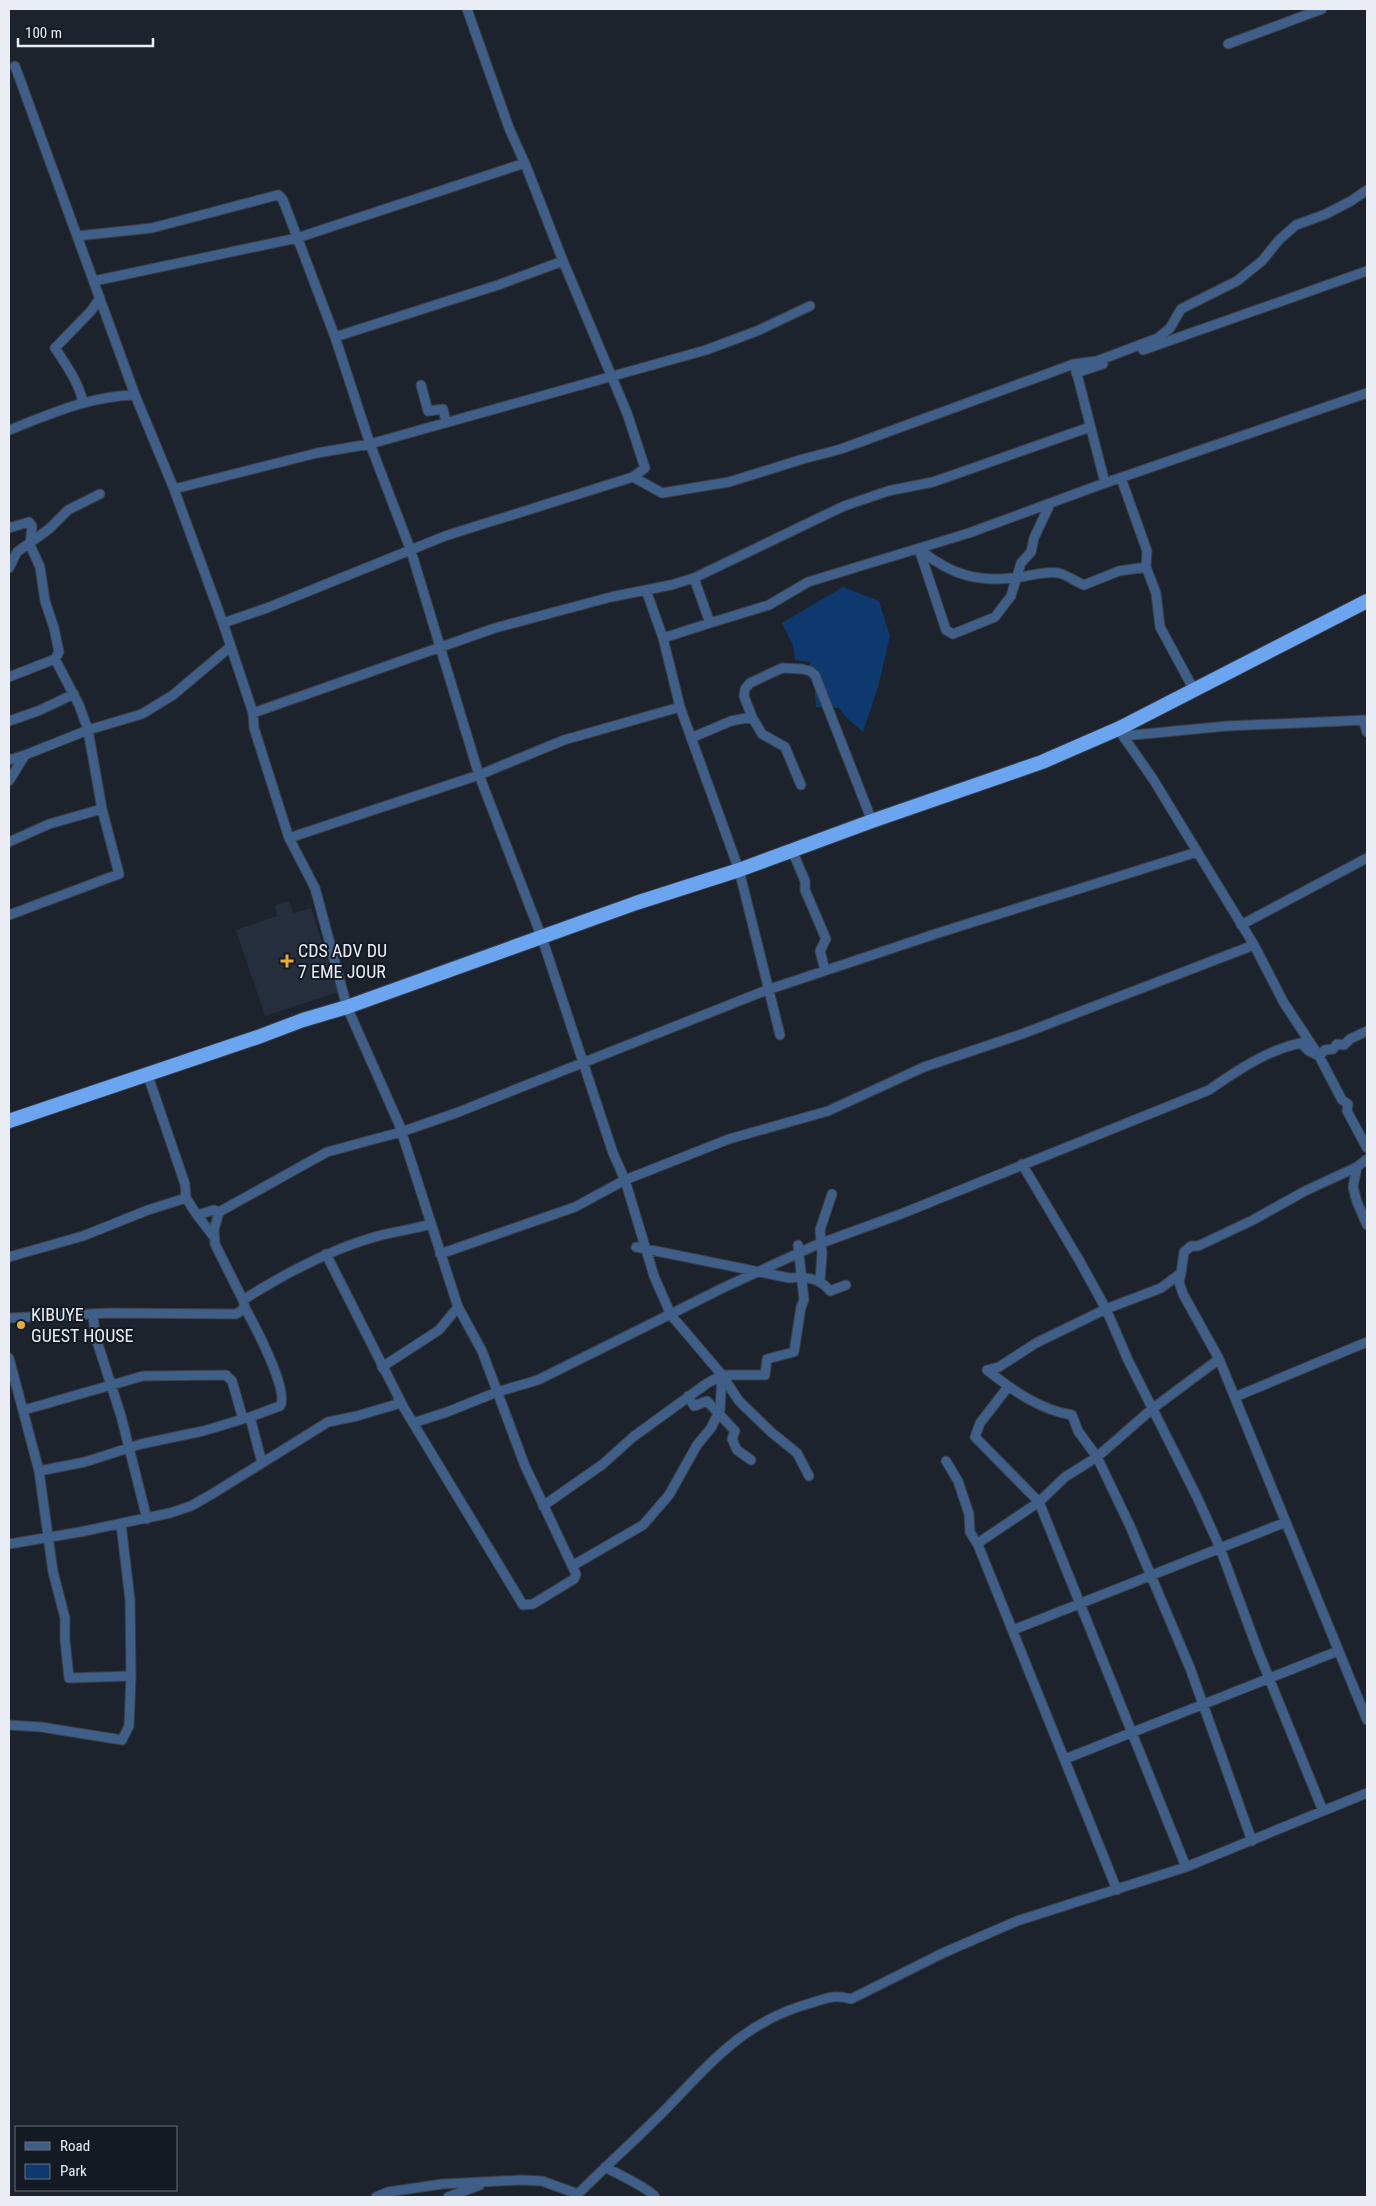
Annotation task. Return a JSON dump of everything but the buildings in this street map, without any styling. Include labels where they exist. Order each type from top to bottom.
[{"type":"highway","points":[[9,1121],[347,1007],[636,903],[739,870],[872,821],[1012,774],[1122,732],[1194,690],[1367,601]]},
{"type":"street","points":[[222,623],[267,608],[412,551],[445,536],[633,477],[642,472],[644,468],[627,413],[509,128],[467,9]]},
{"type":"street","points":[[1228,44],[1322,9]]},
{"type":"street","points":[[15,66],[135,396],[174,489],[222,623],[253,713],[254,728],[289,838],[315,888],[347,1007],[401,1132],[458,1307],[482,1351],[525,1466],[576,1574],[574,1579],[533,1604],[523,1605],[400,1403],[326,1254]]},
{"type":"street","points":[[94,281],[297,238],[525,163]]},
{"type":"street","points":[[1075,369],[1158,338],[1170,328],[1181,309],[1237,281],[1262,261],[1279,240],[1296,225],[1326,214],[1367,190]]},
{"type":"street","points":[[77,236],[152,228],[279,195],[283,200],[335,337],[370,444],[412,551],[479,775],[542,938],[613,1154],[625,1180],[640,1248],[672,1315],[722,1375],[739,1401],[771,1432],[797,1453],[809,1476]]},
{"type":"street","points":[[335,337],[442,304],[563,261]]},
{"type":"street","points":[[633,477],[662,493],[729,482],[803,458],[841,449],[1367,271]]},
{"type":"street","points":[[83,402],[82,394],[73,376],[55,348],[92,311],[100,298]]},
{"type":"street","points":[[174,489],[317,453],[370,444],[706,350],[757,331],[810,306]]},
{"type":"street","points":[[1075,369],[1105,483]]},
{"type":"street","points":[[421,385],[428,411],[443,409],[446,422]]},
{"type":"street","points":[[663,638],[769,605],[808,582],[891,555],[920,549],[1367,393]]},
{"type":"street","points":[[9,430],[83,402],[121,396],[135,396]]},
{"type":"street","points":[[253,713],[495,628],[694,578],[844,506],[888,491],[933,482],[1090,427]]},
{"type":"street","points":[[1121,478],[1147,551],[1146,567],[1156,593],[1160,627],[1194,690]]},
{"type":"street","points":[[9,568],[17,552],[49,529],[68,510],[100,494]]},
{"type":"street","points":[[920,549],[946,630],[952,634],[995,617],[1011,596],[1021,563],[1031,552],[1034,538],[1050,504]]},
{"type":"street","points":[[9,528],[29,522],[32,526],[30,543],[40,568],[45,601],[54,628],[59,652],[55,659],[9,677]]},
{"type":"street","points":[[920,549],[943,566],[974,578],[993,580],[1059,573],[1084,585],[1119,571],[1146,567]]},
{"type":"street","points":[[694,578],[710,623]]},
{"type":"street","points":[[646,590],[663,638],[680,707],[739,870],[780,1035]]},
{"type":"street","points":[[9,760],[88,730],[142,714],[173,695],[230,648]]},
{"type":"street","points":[[9,915],[120,874],[102,809],[88,730],[74,694],[55,659]]},
{"type":"street","points":[[801,785],[784,747],[762,734],[752,717],[744,696],[745,689],[750,683],[782,668],[792,667],[815,675],[872,821]]},
{"type":"street","points":[[9,721],[38,711],[74,694]]},
{"type":"street","points":[[289,838],[479,775],[564,740],[680,707]]},
{"type":"street","points":[[691,738],[732,721],[752,717]]},
{"type":"street","points":[[1122,732],[1365,720],[1367,732]]},
{"type":"street","points":[[1122,732],[1153,779],[1254,945],[1284,1003],[1319,1056],[1342,1100],[1348,1104],[1347,1111],[1367,1148]]},
{"type":"street","points":[[9,781],[25,755]]},
{"type":"street","points":[[9,842],[49,824],[102,809]]},
{"type":"street","points":[[792,850],[805,881],[805,890],[826,939],[820,951],[825,970]]},
{"type":"street","points":[[197,1215],[214,1210],[219,1212],[284,1178],[327,1152],[401,1132],[456,1113],[768,990],[938,933],[1197,852]]},
{"type":"street","points":[[1241,925],[1367,858]]},
{"type":"street","points":[[440,1254],[575,1207],[625,1180],[729,1139],[828,1111],[924,1067],[1022,1034],[1254,945]]},
{"type":"street","points":[[1319,1056],[1325,1050],[1333,1049],[1337,1044],[1344,1044],[1367,1031]]},
{"type":"street","points":[[413,1423],[497,1392],[538,1380],[760,1271],[798,1249],[821,1244],[901,1214],[1209,1090],[1240,1068],[1286,1046],[1301,1043],[1309,1051],[1319,1056]]},
{"type":"street","points":[[39,1471],[85,1462],[158,1439],[203,1431],[279,1407],[283,1401],[275,1371],[214,1237],[186,1198],[185,1184],[147,1073]]},
{"type":"street","points":[[1367,1160],[1357,1168],[1305,1191],[1253,1220],[1198,1246],[1191,1246],[1184,1252],[1179,1282],[1183,1294],[1219,1359],[1367,1720]]},
{"type":"street","points":[[1022,1164],[1106,1309],[1114,1330],[1152,1409],[1197,1497],[1220,1548],[1270,1680],[1323,1811]]},
{"type":"street","points":[[1357,1168],[1353,1187],[1357,1202],[1367,1224]]},
{"type":"street","points":[[820,1281],[820,1230],[832,1194]]},
{"type":"street","points":[[9,1256],[83,1236],[148,1210],[186,1198]]},
{"type":"street","points":[[214,1237],[219,1212]]},
{"type":"street","points":[[9,1318],[93,1314],[230,1315],[239,1313],[244,1304],[286,1273],[326,1254],[373,1237],[431,1224]]},
{"type":"street","points":[[640,1248],[790,1278],[802,1277],[820,1281],[830,1291],[846,1285]]},
{"type":"street","points":[[543,1506],[603,1464],[633,1437],[688,1396],[722,1375],[765,1375],[767,1358],[794,1352],[801,1307],[804,1300],[798,1249]]},
{"type":"street","points":[[1181,1273],[1161,1288],[1106,1309],[1036,1343],[999,1368],[987,1370],[1008,1387],[1055,1412],[1072,1415],[1078,1431],[1097,1457],[1130,1526],[1203,1704],[1252,1841]]},
{"type":"street","points":[[382,1366],[439,1330],[458,1307]]},
{"type":"street","points":[[93,1314],[95,1335],[129,1448],[147,1519]]},
{"type":"street","points":[[1235,1397],[1367,1342]]},
{"type":"street","points":[[9,1358],[39,1471],[53,1572],[64,1618],[64,1640],[69,1678],[131,1676]]},
{"type":"street","points":[[978,1545],[981,1541],[1039,1502],[1065,1476],[1097,1457],[1152,1409],[1219,1359]]},
{"type":"street","points":[[382,1366],[413,1423]]},
{"type":"street","points":[[24,1410],[143,1376],[226,1375],[232,1381],[262,1462]]},
{"type":"street","points":[[572,1566],[643,1525],[669,1496],[718,1412],[722,1375]]},
{"type":"street","points":[[1008,1387],[980,1424],[974,1437],[1039,1502],[1186,1866]]},
{"type":"street","points":[[688,1396],[694,1406],[707,1401],[718,1412],[735,1431],[732,1438],[737,1450],[751,1460]]},
{"type":"street","points":[[9,1544],[147,1519],[191,1506],[328,1422],[357,1416],[400,1403]]},
{"type":"street","points":[[946,1461],[958,1481],[969,1514],[970,1532],[978,1545],[1013,1630],[1117,1890]]},
{"type":"street","points":[[1013,1630],[1150,1574],[1286,1522]]},
{"type":"street","points":[[9,1725],[41,1727],[122,1740],[130,1726],[130,1600],[121,1524]]},
{"type":"street","points":[[1065,1759],[1203,1704],[1270,1680],[1338,1651]]},
{"type":"street","points":[[376,2197],[388,2192],[442,2184],[521,2180],[542,2181],[577,2196],[663,2112],[710,2062],[740,2037],[771,2018],[793,2008],[838,1995],[851,1999],[942,1953],[1017,1921],[1186,1866],[1252,1841],[1367,1793]]},
{"type":"street","points":[[605,2167],[638,2186],[651,2191],[655,2197]]},
{"type":"street","points":[[448,2197],[486,2182]]},
{"type":"shaded area","name":"CDS ADV DU 7 EME JOUR","points":[[289,901],[293,913],[311,908],[338,992],[265,1016],[236,930],[277,916],[275,905]]},
{"type":"green space","points":[[843,587],[879,601],[890,636],[878,687],[863,732],[839,708],[816,707],[814,683],[804,673],[811,662],[795,660],[792,644],[782,623]]},
{"type":"place","name":"CDS ADV DU 7 EME JOUR","points":[[287,961]]},
{"type":"place","name":"KIBUYE GUEST HOUSE","points":[[21,1325]]}]
